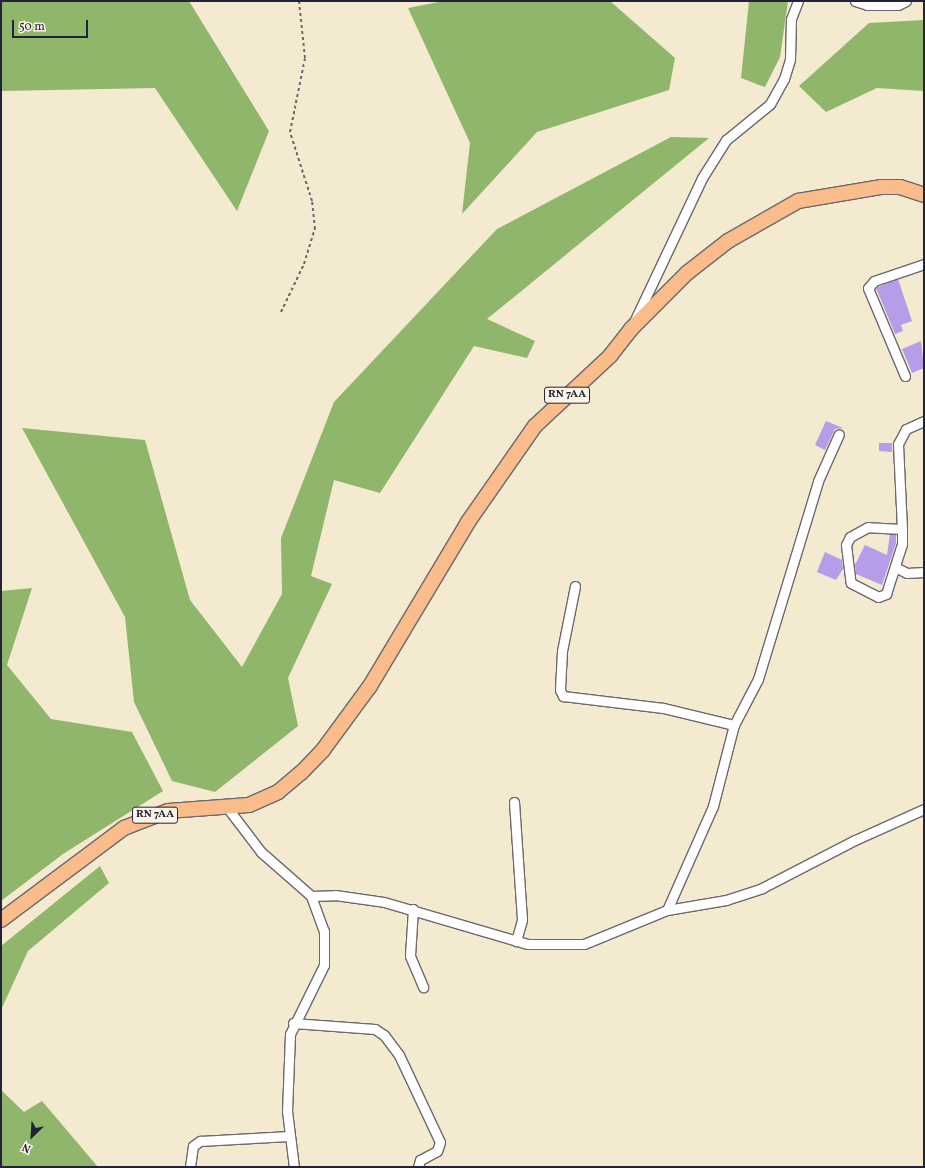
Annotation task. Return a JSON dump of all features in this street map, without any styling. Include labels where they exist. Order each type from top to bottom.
[{"type":"main road","name":"RN 7AA","points":[[1,920],[124,828],[168,811],[249,805],[278,792],[323,750],[370,686],[490,488],[535,426],[610,356],[631,329],[705,259],[798,201],[882,187],[900,187],[924,195]]},
{"type":"street","points":[[631,329],[702,178],[726,140],[770,104],[784,79],[790,59],[791,19],[798,1]]},
{"type":"street","points":[[855,1],[867,5],[898,5],[906,1]]},
{"type":"street","points":[[905,376],[868,288],[874,281],[924,264]]},
{"type":"street","points":[[902,530],[863,528],[850,537],[846,545],[849,581],[878,597],[886,594],[897,568],[902,530],[898,444],[906,429],[924,421]]},
{"type":"street","points":[[667,910],[713,806],[734,725],[754,691],[818,481],[840,434]]},
{"type":"street","points":[[897,568],[907,573],[924,572]]},
{"type":"street","points":[[575,586],[562,651],[560,690],[563,696],[675,710],[734,725]]},
{"type":"street","points":[[514,802],[522,920],[516,940]]},
{"type":"street","points":[[226,806],[261,852],[311,896],[324,931],[326,956],[319,977],[293,1023],[287,1067],[289,1136],[294,1167]]},
{"type":"street","points":[[311,896],[335,895],[413,909],[516,940],[584,944],[667,910],[726,900],[762,888],[855,840],[924,809]]},
{"type":"street","points":[[413,909],[410,956],[423,987]]},
{"type":"street","points":[[293,1023],[375,1029],[384,1034],[399,1055],[440,1142],[437,1151],[420,1160],[418,1167]]},
{"type":"street","points":[[190,1167],[193,1146],[200,1141],[289,1136]]},
{"type":"path","points":[[281,312],[307,257],[316,229],[312,201],[290,132],[305,58],[299,1]]},
{"type":"green space","points":[[1,1],[189,1],[269,131],[237,211],[155,88],[1,91]]},
{"type":"green space","points":[[444,1],[610,1],[675,58],[669,90],[537,132],[462,214],[470,143],[408,8]]},
{"type":"green space","points":[[749,1],[788,1],[780,57],[765,87],[741,78]]},
{"type":"green space","points":[[924,20],[924,91],[877,88],[826,112],[799,86],[869,23]]},
{"type":"green space","points":[[671,137],[709,138],[487,319],[535,341],[527,358],[474,346],[380,493],[334,480],[311,576],[332,584],[288,678],[298,726],[215,792],[172,781],[134,702],[125,617],[22,428],[145,440],[190,600],[242,667],[282,594],[281,538],[334,402],[497,229]]},
{"type":"green space","points":[[32,588],[7,665],[51,719],[132,732],[163,791],[63,854],[1,901],[1,591]]},
{"type":"green space","points":[[100,866],[109,883],[28,951],[1,1010],[1,946]]},
{"type":"green space","points":[[1,1090],[24,1112],[42,1101],[98,1167],[1,1167]]},
{"type":"building","points":[[898,279],[912,321],[901,325],[903,331],[895,334],[876,288]]},
{"type":"building","points":[[921,341],[924,368],[912,373],[902,349]]},
{"type":"building","points":[[826,421],[843,428],[835,429],[825,450],[815,445]]},
{"type":"building","points":[[879,443],[892,443],[892,452],[879,451]]},
{"type":"building","points":[[890,534],[896,535],[896,543],[882,585],[856,574],[855,565],[865,545],[887,555]]},
{"type":"building","points":[[825,552],[842,560],[843,569],[836,580],[817,572]]}]
